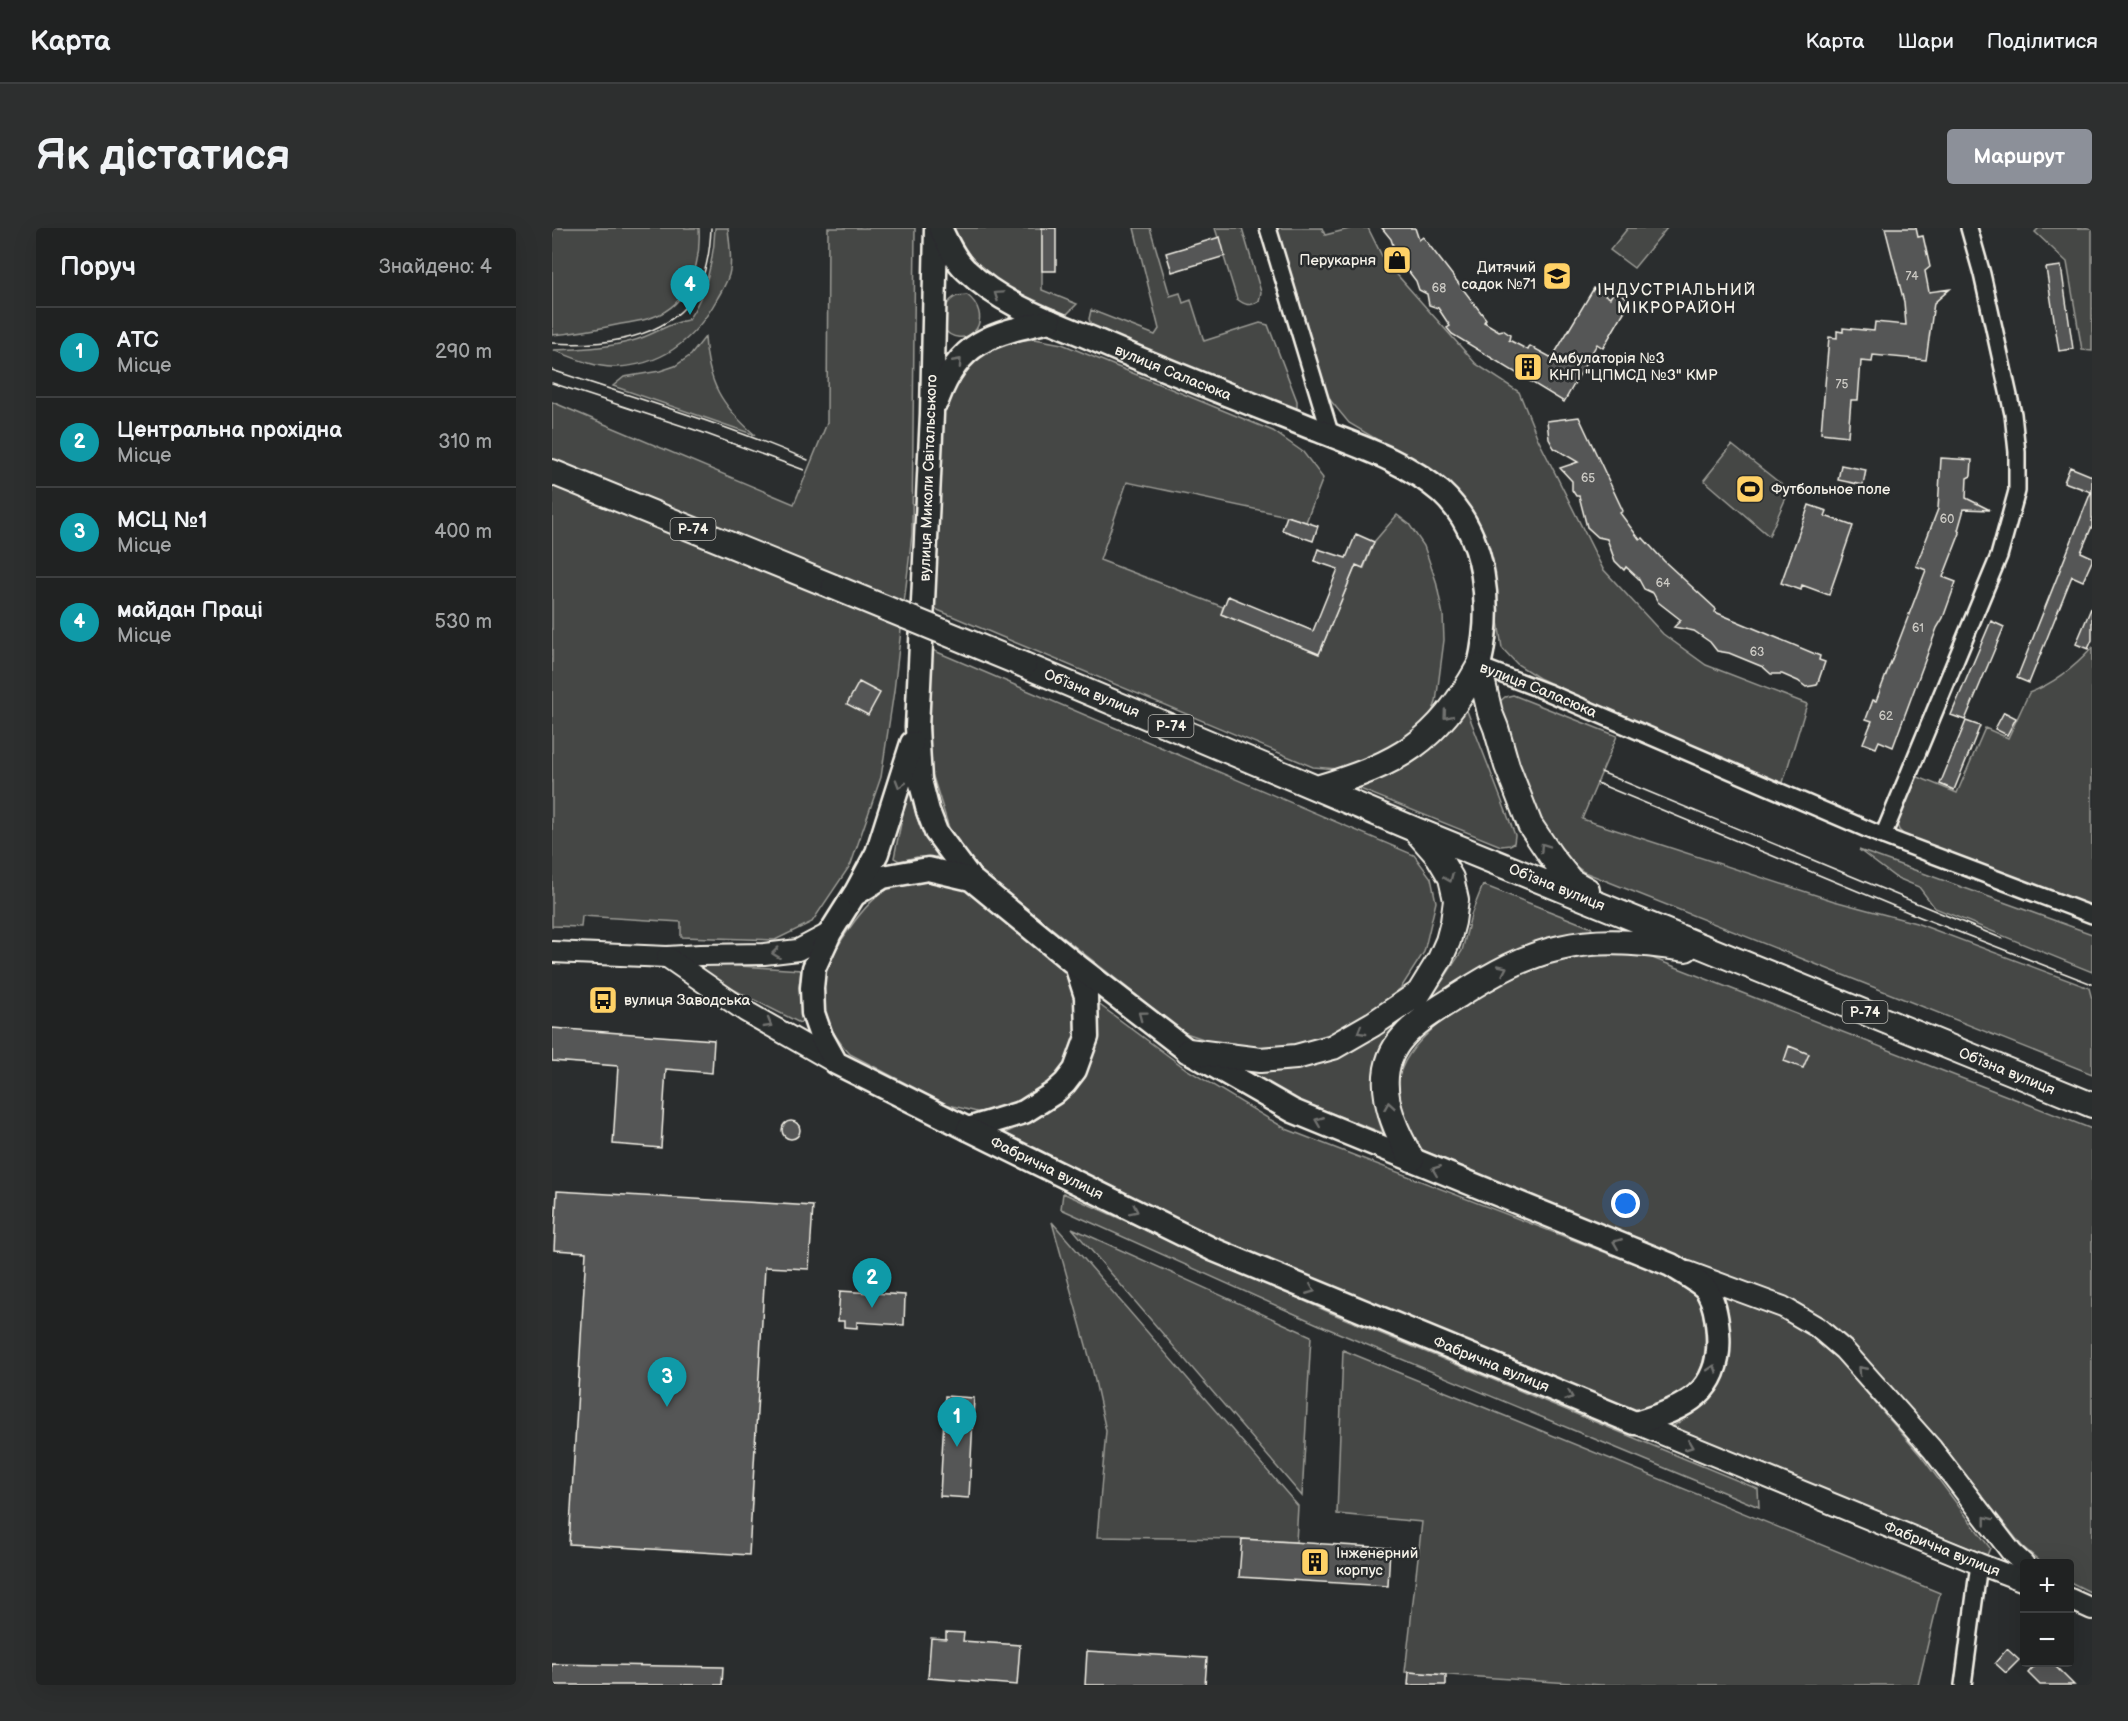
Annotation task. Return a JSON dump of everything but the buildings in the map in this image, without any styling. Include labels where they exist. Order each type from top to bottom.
[{"type":"main road","name":"вулиця Саласюка","points":[[938,228],[965,269],[1012,305],[1163,370],[1366,449],[1427,481],[1442,494],[1466,523],[1478,554],[1486,627],[1479,666]]},
{"type":"main road","name":"вулиця Миколи Світальського","points":[[917,728],[932,414],[938,228]]},
{"type":"main road","points":[[932,414],[945,378],[958,360],[981,342],[1011,330],[1050,321]]},
{"type":"main road","name":"Обʼїзна вулиця","points":[[552,472],[1024,664],[1416,830],[2092,1105]]},
{"type":"main road","points":[[1317,788],[1387,764],[1420,742],[1453,708],[1479,666]]},
{"type":"main road","points":[[1479,666],[1490,713],[1514,787],[1530,825],[1571,881],[1639,920]]},
{"type":"main road","points":[[917,728],[920,780],[928,811],[936,832],[971,879],[1076,965],[1188,1051],[1293,1111],[1671,1265],[1708,1290],[1716,1316],[1719,1346],[1713,1374],[1701,1391],[1686,1405],[1662,1416],[1635,1423]]},
{"type":"main road","points":[[836,1063],[821,1036],[813,1013],[814,968],[830,933],[854,896],[877,853],[917,728]]},
{"type":"main road","points":[[1188,1051],[1260,1060],[1296,1057],[1333,1047],[1419,993],[1448,941],[1456,900],[1451,878],[1438,856],[1416,830]]},
{"type":"main road","points":[[854,896],[883,877],[908,871],[928,869],[971,879]]},
{"type":"main road","points":[[1412,1160],[1398,1137],[1390,1115],[1385,1081],[1391,1057],[1401,1038],[1427,1016],[1494,974],[1532,956],[1561,948],[1591,944],[1640,943],[1689,949],[1742,962]]},
{"type":"main road","points":[[968,1129],[1024,1112],[1054,1093],[1075,1070],[1087,1037],[1088,1020],[1086,996],[1076,965]]},
{"type":"main road","name":"Фабрична вулиця","points":[[836,1063],[1212,1249],[1635,1423]]},
{"type":"street","points":[[1268,228],[1331,436]]},
{"type":"street","points":[[1883,836],[1999,556],[2017,491],[2017,452],[2013,414],[1982,274],[1969,228]]},
{"type":"street","name":"вулиця Саласюка","points":[[1479,666],[1546,692],[1883,836],[2092,915]]},
{"type":"street","points":[[552,952],[667,957],[700,954],[764,954],[798,950],[830,933]]},
{"type":"street","points":[[667,957],[745,1011],[836,1063]]},
{"type":"street","points":[[1671,1265],[1783,1307],[1817,1327],[1844,1350],[1924,1441],[2012,1553],[2020,1560]]},
{"type":"street","name":"Фабрична вулиця","points":[[1635,1423],[2020,1579]]},
{"type":"street","points":[[1963,1685],[1978,1564]]},
{"type":"street","points":[[2074,1601],[2092,1609]]},
{"type":"shaded area","points":[[552,228],[699,228],[698,255],[691,281],[676,303],[653,317],[552,335]]},
{"type":"shaded area","points":[[715,228],[728,228],[731,260],[728,277],[708,313],[687,338],[675,348],[648,362],[615,367],[592,364],[553,350],[592,348],[640,339],[673,324],[688,320],[700,299],[708,276]]},
{"type":"shaded area","points":[[828,228],[915,228],[912,534],[894,691],[881,777],[851,864],[812,922],[775,940],[681,937],[681,922],[582,916],[581,927],[552,926],[552,402],[794,504],[827,423]]},
{"type":"shaded area","points":[[950,228],[1042,228],[1042,290],[1077,304],[1065,316],[997,287],[961,249]]},
{"type":"shaded area","points":[[1134,228],[1150,228],[1170,296],[1180,293],[1183,303],[1191,300],[1204,341],[1260,323],[1268,325],[1297,401],[1295,410],[1092,328],[1089,319],[1091,310],[1155,335],[1159,329]]},
{"type":"shaded area","points":[[1215,228],[1242,228],[1261,292],[1259,301],[1247,304],[1237,299]]},
{"type":"shaded area","points":[[1272,228],[1322,228],[1325,235],[1353,228],[1368,228],[1384,260],[1476,364],[1519,392],[1538,439],[1603,569],[1663,634],[1706,665],[1807,704],[1781,789],[1539,678],[1517,664],[1502,648],[1490,568],[1430,471],[1349,423],[1326,395]]},
{"type":"shaded area","points":[[1628,228],[1667,228],[1634,268],[1610,250]]},
{"type":"shaded area","points":[[2039,228],[2092,228],[2092,351],[2082,350],[2067,262],[2035,232]]},
{"type":"shaded area","points":[[967,295],[979,312],[977,327],[971,335],[963,337],[951,335],[943,325],[945,310],[953,298]]},
{"type":"shaded area","points":[[705,337],[709,368],[718,392],[733,414],[755,435],[613,386],[624,377],[675,366],[691,355]]},
{"type":"shaded area","points":[[1035,339],[1062,344],[1273,431],[1303,452],[1323,478],[1306,522],[1127,482],[1100,560],[1223,607],[1221,614],[1319,654],[1356,565],[1364,568],[1374,542],[1397,515],[1409,524],[1424,546],[1436,581],[1443,615],[1444,640],[1436,702],[1430,718],[1418,732],[1368,760],[1338,769],[1313,767],[928,606],[941,418],[956,385],[973,360],[998,345]]},
{"type":"shaded area","name":"Футбольное поле","points":[[1732,445],[1781,484],[1788,493],[1769,536],[1704,480]]},
{"type":"shaded area","points":[[2092,648],[2092,906],[1905,836],[1899,830],[1896,822],[1911,774],[1957,793],[1985,728],[2008,738],[2029,693],[2063,674]]},
{"type":"shaded area","points":[[930,649],[1414,855],[1431,878],[1436,902],[1424,952],[1401,988],[1367,1014],[1330,1036],[1295,1048],[1259,1050],[1218,1044],[1183,1032],[982,873],[949,828],[930,767]]},
{"type":"shaded area","points":[[1513,695],[1617,736],[1582,819],[1834,901],[1916,923],[2089,988],[2092,999],[2092,1074],[1584,872],[1570,862],[1532,809],[1498,703],[1505,697]]},
{"type":"shaded area","points":[[1464,703],[1515,835],[1514,843],[1510,845],[1501,846],[1360,789],[1358,786],[1406,765],[1434,745],[1456,719]]},
{"type":"shaded area","points":[[907,793],[911,793],[922,830],[938,855],[935,858],[917,857],[899,861],[894,858]]},
{"type":"shaded area","points":[[1859,850],[2092,934],[2092,972],[1935,908],[1919,887],[1895,877]]},
{"type":"shaded area","points":[[930,879],[965,890],[1064,970],[1075,997],[1077,1019],[1071,1055],[1054,1081],[1023,1102],[998,1111],[977,1112],[945,1104],[850,1054],[836,1036],[826,1015],[821,993],[825,970],[857,918],[873,900],[886,890],[902,884]]},
{"type":"shaded area","points":[[1483,885],[1592,928],[1589,934],[1428,1003],[1462,951],[1471,915]]},
{"type":"shaded area","points":[[1596,953],[1642,954],[2092,1129],[2092,1593],[2074,1584],[2074,1559],[2037,1559],[2022,1546],[1941,1444],[1853,1345],[1784,1300],[1422,1150],[1407,1127],[1399,1106],[1397,1087],[1401,1069],[1410,1053],[1441,1022],[1484,990],[1499,981],[1564,957]]},
{"type":"shaded area","points":[[692,963],[801,970],[799,987],[804,1018],[800,1023],[691,968]]},
{"type":"shaded area","points":[[1097,1003],[1186,1069],[1286,1129],[1661,1274],[1685,1288],[1696,1297],[1702,1309],[1704,1323],[1705,1351],[1702,1366],[1696,1378],[1676,1397],[1631,1412],[1219,1239],[1003,1134],[1040,1117],[1059,1104],[1081,1080],[1093,1052],[1098,1020]]},
{"type":"shaded area","points":[[1390,1026],[1399,1026],[1375,1083],[1378,1118],[1383,1133],[1292,1098],[1230,1066]]},
{"type":"shaded area","points":[[1063,1193],[1331,1313],[1758,1489],[1759,1507],[1324,1327],[1061,1209]]},
{"type":"shaded area","points":[[1052,1222],[1298,1506],[1296,1542],[1097,1537],[1106,1431],[1092,1367]]},
{"type":"shaded area","points":[[1072,1228],[1311,1336],[1302,1496]]},
{"type":"shaded area","points":[[1720,1295],[1779,1316],[1811,1334],[1835,1356],[1921,1456],[1990,1548],[1987,1555],[1669,1429],[1693,1413],[1709,1395]]},
{"type":"shaded area","points":[[1343,1350],[1940,1593],[1918,1685],[1601,1685],[1405,1672],[1422,1522],[1337,1514]]},
{"type":"tram line","points":[[552,343],[606,342],[624,339],[642,334],[673,318],[686,306],[698,289],[708,259],[711,228]]},
{"type":"tram line","points":[[552,370],[713,423],[808,460]]},
{"type":"tram line","points":[[552,383],[701,432],[804,470]]},
{"type":"tram line","points":[[1601,772],[2003,939]]},
{"type":"tram line","points":[[1597,783],[1920,917],[2092,984]]},
{"type":"place","name":"Перукарня","points":[[1397,260]]},
{"type":"place","name":"Дитячий садок №71","points":[[1557,276]]},
{"type":"place","name":"майдан Праці","points":[[690,315]]},
{"type":"place","name":"Амбулаторія №3 КНП \"ЦПМСД №3\" КМР","points":[[1528,367]]},
{"type":"place","name":"Футбольное поле","points":[[1750,489]]},
{"type":"place","name":"вулиця Заводська","points":[[603,1000]]},
{"type":"place","name":"Центральна прохідна","points":[[872,1308]]},
{"type":"place","name":"МСЦ №1","points":[[667,1407]]},
{"type":"place","name":"АТС","points":[[957,1447]]},
{"type":"place","name":"Інженерний корпус","points":[[1315,1562]]},
{"type":"district","name":"ІНДУСТРІАЛЬНИЙ МІКРОРАЙОН","points":[[1677,298]]}]
